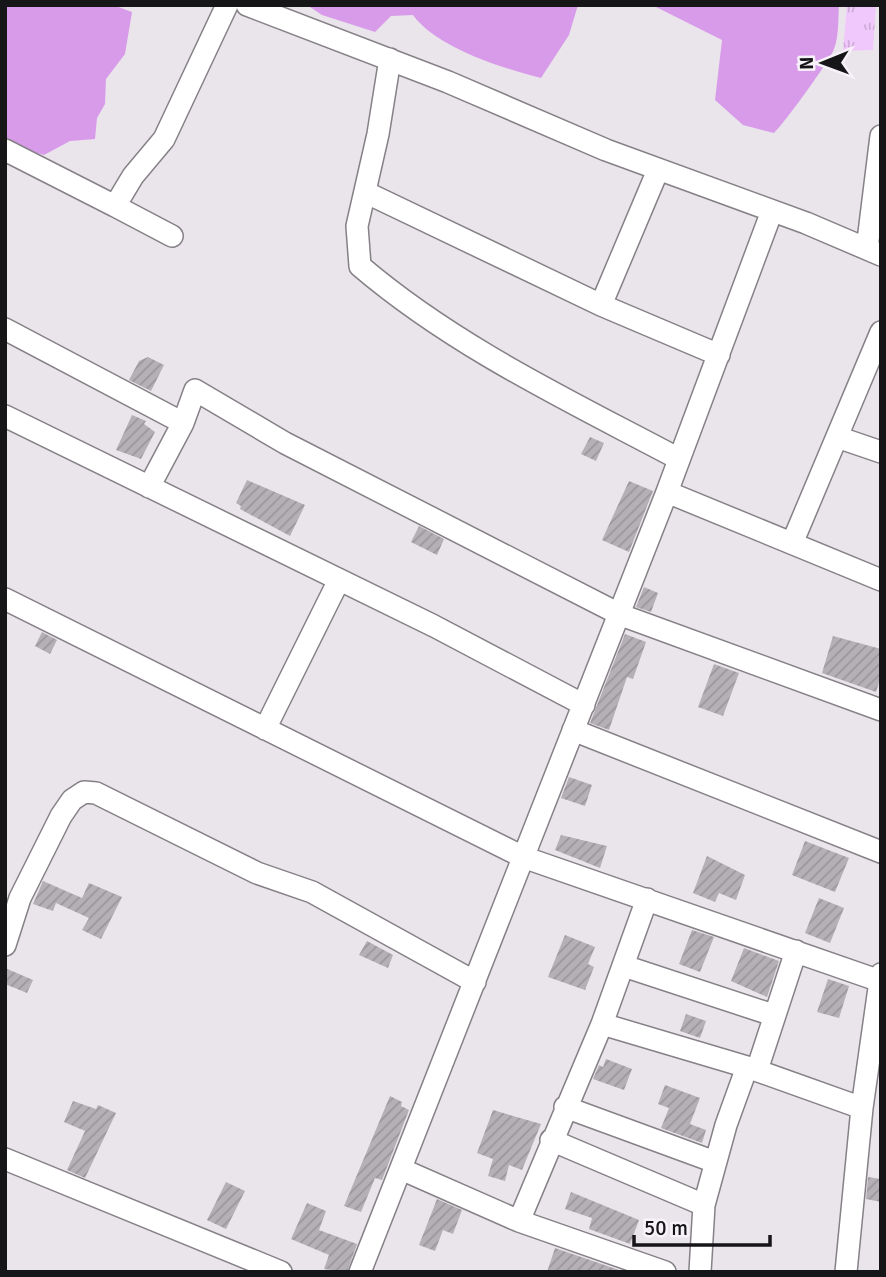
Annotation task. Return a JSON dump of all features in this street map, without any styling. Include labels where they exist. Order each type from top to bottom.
[{"type":"street","points":[[116,206],[133,176],[164,139],[227,5]]},
{"type":"street","points":[[247,5],[390,59],[658,170],[772,211],[874,252],[881,136]]},
{"type":"street","points":[[390,59],[357,226],[360,267],[470,345],[680,459]]},
{"type":"street","points":[[5,150],[172,236]]},
{"type":"street","points":[[601,305],[658,170]]},
{"type":"street","points":[[365,192],[601,305],[719,355]]},
{"type":"street","points":[[360,1272],[573,730],[621,615],[772,211]]},
{"type":"street","points":[[5,329],[183,423]]},
{"type":"street","points":[[793,541],[881,332]]},
{"type":"street","points":[[149,487],[183,423],[195,390],[285,443],[621,615],[881,710]]},
{"type":"street","points":[[5,416],[584,705]]},
{"type":"street","points":[[837,437],[881,452]]},
{"type":"street","points":[[667,492],[793,541],[881,580]]},
{"type":"street","points":[[265,729],[338,580]]},
{"type":"street","points":[[5,598],[523,857],[880,978],[862,1108],[846,1272]]},
{"type":"street","points":[[573,730],[881,852]]},
{"type":"street","points":[[5,945],[13,895],[72,800],[84,792],[96,793],[257,873],[312,892],[474,982]]},
{"type":"street","points":[[519,1221],[602,1024],[647,899]]},
{"type":"street","points":[[700,1272],[704,1205],[715,1162],[796,951]]},
{"type":"street","points":[[624,966],[773,1015]]},
{"type":"street","points":[[602,1024],[752,1069],[862,1108]]},
{"type":"street","points":[[565,1107],[715,1162]]},
{"type":"street","points":[[551,1140],[704,1205]]},
{"type":"street","points":[[5,1159],[282,1272]]},
{"type":"street","points":[[401,1169],[519,1221],[665,1272]]},
{"type":"green space","points":[[847,5],[876,5],[873,50],[843,51]]},
{"type":"shaded area","points":[[5,5],[113,5],[132,12],[125,54],[106,79],[105,104],[97,118],[95,139],[70,141],[44,155],[5,144]]},
{"type":"shaded area","points":[[307,5],[578,5],[569,35],[541,78],[508,69],[454,47],[424,27],[413,15],[391,16],[375,32],[322,15]]},
{"type":"shaded area","points":[[652,5],[839,5],[837,39],[825,65],[774,133],[743,125],[715,100],[722,40]]},
{"type":"building","points":[[148,357],[164,365],[151,391],[129,380],[139,361]]},
{"type":"building","points":[[132,415],[146,421],[144,424],[155,432],[141,459],[116,450]]},
{"type":"building","points":[[590,437],[604,443],[596,461],[581,454]]},
{"type":"building","points":[[247,480],[305,505],[290,536],[240,509],[241,506],[236,503]]},
{"type":"building","points":[[629,481],[653,491],[629,552],[602,540]]},
{"type":"building","points":[[419,526],[444,539],[437,555],[411,542]]},
{"type":"building","points":[[644,587],[658,593],[651,612],[636,607]]},
{"type":"building","points":[[42,632],[57,640],[50,654],[35,646]]},
{"type":"building","points":[[625,634],[646,642],[633,679],[627,677],[609,730],[590,723]]},
{"type":"building","points":[[833,636],[881,649],[881,676],[876,692],[822,673]]},
{"type":"building","points":[[714,664],[739,673],[723,716],[698,707]]},
{"type":"building","points":[[569,777],[592,785],[585,806],[561,798]]},
{"type":"building","points":[[561,835],[607,846],[600,868],[555,850]]},
{"type":"building","points":[[805,841],[849,858],[835,892],[792,875]]},
{"type":"building","points":[[707,856],[745,875],[736,900],[719,893],[715,902],[693,893]]},
{"type":"building","points":[[43,881],[82,898],[89,883],[122,897],[101,939],[82,930],[89,918],[56,903],[53,911],[33,904]]},
{"type":"building","points":[[819,898],[844,908],[830,943],[805,933]]},
{"type":"building","points":[[692,930],[714,937],[700,972],[679,964]]},
{"type":"building","points":[[565,935],[595,947],[588,964],[594,967],[585,990],[548,977]]},
{"type":"building","points":[[367,941],[393,955],[388,968],[359,955]]},
{"type":"building","points":[[744,948],[779,961],[767,997],[731,981]]},
{"type":"building","points":[[5,968],[33,980],[27,993],[5,984]]},
{"type":"building","points":[[828,979],[849,986],[839,1018],[817,1012]]},
{"type":"building","points":[[686,1014],[706,1021],[700,1038],[680,1031]]},
{"type":"building","points":[[606,1059],[632,1069],[624,1090],[593,1079],[599,1065],[603,1067]]},
{"type":"building","points":[[665,1085],[700,1098],[690,1124],[706,1130],[702,1143],[661,1128],[669,1108],[658,1104]]},
{"type":"building","points":[[390,1096],[402,1102],[401,1106],[409,1110],[382,1180],[375,1178],[361,1212],[344,1206]]},
{"type":"building","points":[[73,1101],[96,1109],[98,1105],[116,1113],[85,1178],[67,1170],[85,1131],[64,1122]]},
{"type":"building","points":[[493,1110],[541,1124],[522,1170],[509,1165],[505,1181],[488,1176],[493,1159],[477,1153]]},
{"type":"building","points":[[868,1177],[881,1179],[881,1202],[866,1199]]},
{"type":"building","points":[[226,1182],[245,1191],[226,1229],[207,1220]]},
{"type":"building","points":[[571,1192],[639,1220],[630,1244],[589,1229],[592,1218],[565,1209]]},
{"type":"building","points":[[437,1199],[462,1210],[453,1234],[443,1230],[435,1251],[419,1245]]},
{"type":"building","points":[[307,1203],[326,1211],[319,1230],[357,1244],[347,1272],[324,1269],[329,1255],[291,1239]]},
{"type":"building","points":[[555,1248],[619,1270],[619,1272],[547,1272]]}]
